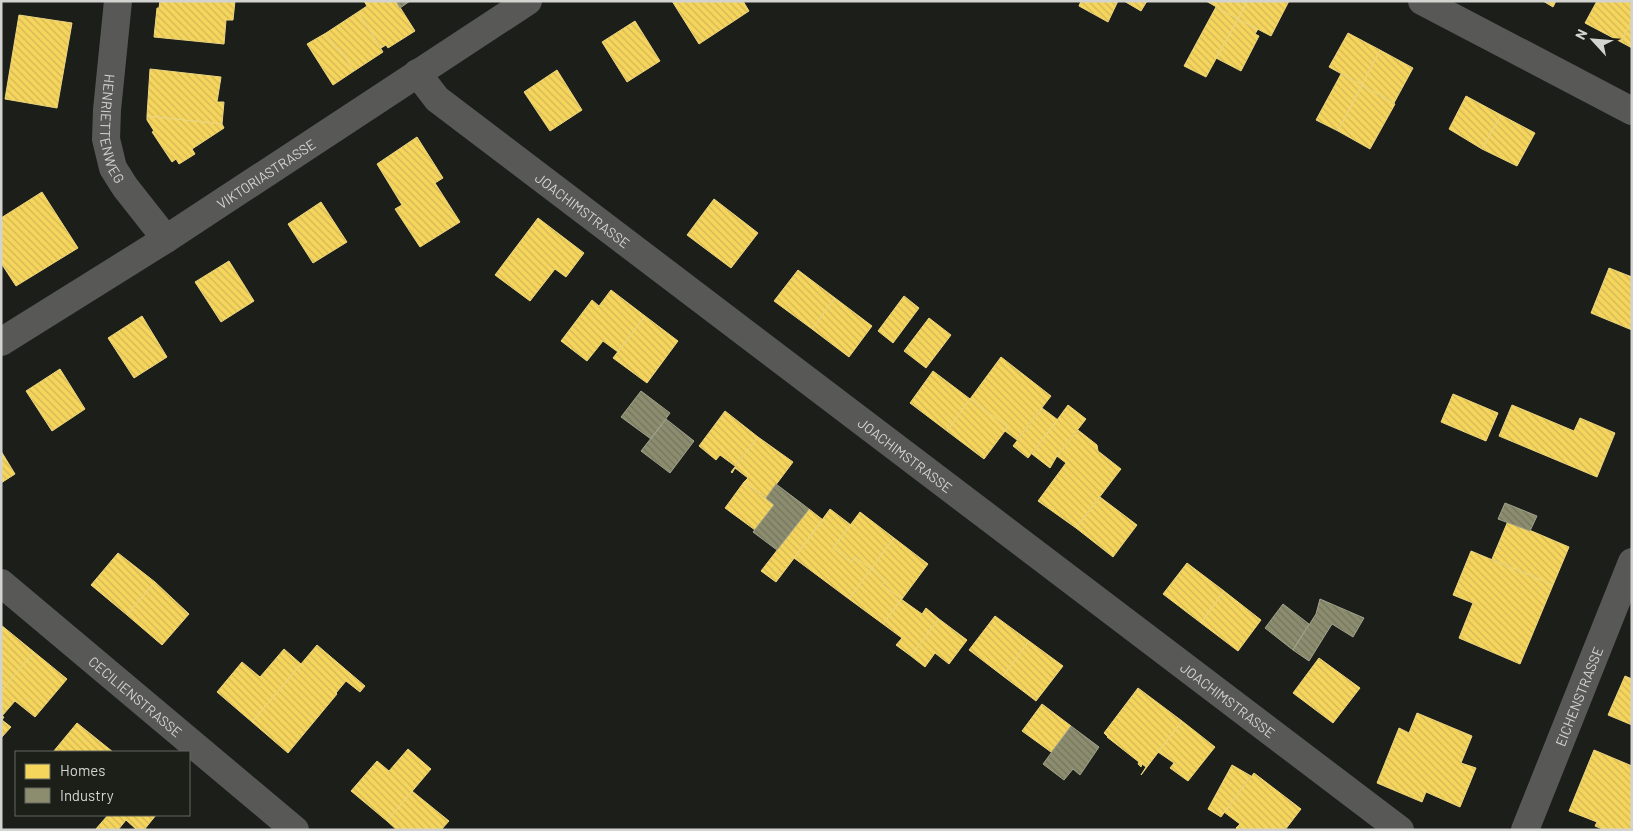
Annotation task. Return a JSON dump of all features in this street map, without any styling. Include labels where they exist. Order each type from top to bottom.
[{"type":"street","name":"HENRIETTENWEG","points":[[118,1],[107,110],[106,139],[113,168],[125,187],[166,238]]},
{"type":"street","name":"VIKTORIASTRASSE","points":[[1,342],[166,238],[528,1]]},
{"type":"street","points":[[1422,1],[1632,111]]},
{"type":"street","name":"JOACHIMSTRASSE","points":[[417,73],[437,99],[1400,830]]},
{"type":"street","name":"EICHENSTRASSE","points":[[1525,830],[1632,562]]},
{"type":"street","name":"CECILIENSTRASSE","points":[[1,583],[295,830]]},
{"type":"building: Homes","points":[[160,1],[235,1],[233,20],[226,20],[224,44],[154,37],[157,8],[159,8]]},
{"type":"building: Homes","points":[[364,1],[396,1],[415,31],[388,48],[386,45],[381,48],[358,12],[367,6]]},
{"type":"building: Homes","points":[[672,1],[743,1],[749,11],[699,44]]},
{"type":"building: Homes","points":[[1081,1],[1118,1],[1108,22],[1079,6]]},
{"type":"building: Homes","points":[[1124,1],[1147,1],[1141,11]]},
{"type":"building: Homes","points":[[1206,1],[1247,1],[1238,19]]},
{"type":"building: Homes","points":[[1247,1],[1289,1],[1271,36],[1238,19]]},
{"type":"building: Homes","points":[[1543,1],[1556,1],[1553,7]]},
{"type":"building: Homes","points":[[1597,1],[1629,1],[1632,3],[1632,20],[1621,42],[1585,23]]},
{"type":"building: Homes","points":[[1216,7],[1238,19],[1206,77],[1184,66]]},
{"type":"building: Homes","points":[[358,12],[383,52],[354,71],[339,48],[337,50],[326,33]]},
{"type":"building: Homes","points":[[19,15],[72,23],[57,108],[5,99]]},
{"type":"building: Homes","points":[[1238,19],[1258,29],[1255,34],[1259,36],[1241,71],[1216,58]]},
{"type":"building: Homes","points":[[1632,20],[1632,48],[1621,42]]},
{"type":"building: Homes","points":[[635,21],[660,61],[627,82],[602,42]]},
{"type":"building: Homes","points":[[326,33],[337,50],[339,48],[354,71],[333,85],[307,44]]},
{"type":"building: Homes","points":[[1348,33],[1380,50],[1362,85],[1329,67]]},
{"type":"building: Homes","points":[[1380,50],[1413,68],[1394,103],[1362,85]]},
{"type":"building: Homes","points":[[150,69],[221,77],[217,102],[224,102],[222,124],[147,116]]},
{"type":"building: Homes","points":[[557,70],[582,110],[550,131],[524,92]]},
{"type":"building: Homes","points":[[1341,74],[1362,85],[1338,131],[1316,120]]},
{"type":"building: Homes","points":[[1362,85],[1395,104],[1370,149],[1338,131]]},
{"type":"building: Homes","points":[[1466,96],[1501,115],[1482,149],[1449,129]]},
{"type":"building: Homes","points":[[1501,115],[1535,133],[1517,166],[1482,149]]},
{"type":"building: Homes","points":[[147,116],[222,124],[224,128],[192,149],[195,154],[179,164],[176,159],[172,162],[152,132],[154,131],[147,120]]},
{"type":"building: Homes","points":[[417,137],[443,178],[435,183],[460,222],[420,247],[395,209],[402,205],[377,164]]},
{"type":"building: Homes","points":[[42,192],[78,248],[16,286],[1,263],[1,218]]},
{"type":"building: Homes","points":[[714,199],[758,233],[731,268],[687,235]]},
{"type":"building: Homes","points":[[321,202],[347,242],[313,263],[288,224]]},
{"type":"building: Homes","points":[[538,218],[584,253],[566,277],[555,269],[530,301],[495,275]]},
{"type":"building: Homes","points":[[229,261],[254,301],[221,322],[195,282]]},
{"type":"building: Homes","points":[[1609,268],[1632,277],[1632,330],[1591,313]]},
{"type":"building: Homes","points":[[798,270],[835,298],[812,329],[774,301]]},
{"type":"building: Homes","points":[[611,290],[645,316],[618,352],[603,341],[587,361],[561,341],[592,300],[599,306]]},
{"type":"building: Homes","points":[[904,296],[919,308],[893,343],[878,331]]},
{"type":"building: Homes","points":[[835,298],[872,326],[849,357],[812,329]]},
{"type":"building: Homes","points":[[142,316],[167,357],[134,378],[108,338]]},
{"type":"building: Homes","points":[[645,316],[678,341],[647,383],[613,358]]},
{"type":"building: Homes","points":[[929,318],[951,335],[926,368],[904,351]]},
{"type":"building: Homes","points":[[1001,357],[1051,396],[1017,440],[1005,431],[1008,427],[970,399]]},
{"type":"building: Homes","points":[[60,369],[85,409],[52,431],[26,391]]},
{"type":"building: Homes","points":[[933,371],[970,399],[947,431],[910,403]]},
{"type":"building: Homes","points":[[1453,394],[1498,413],[1486,441],[1441,422]]},
{"type":"building: Homes","points":[[970,399],[1008,427],[984,459],[947,431]]},
{"type":"building: Homes","points":[[1068,405],[1086,419],[1050,468],[1032,454]]},
{"type":"building: Homes","points":[[1512,405],[1574,431],[1580,418],[1615,433],[1597,477],[1499,436]]},
{"type":"building: Homes","points":[[1042,408],[1058,420],[1028,458],[1013,446]]},
{"type":"building: Homes","points":[[725,411],[758,437],[735,466],[720,455],[716,460],[699,446]]},
{"type":"building: Homes","points":[[1078,430],[1097,445],[1098,451],[1121,469],[1076,528],[1038,501],[1066,463],[1057,456]]},
{"type":"building: Homes","points":[[758,437],[793,462],[766,498],[744,482],[748,478],[735,468],[731,472]]},
{"type":"building: Homes","points":[[1,451],[15,474],[1,483]]},
{"type":"building: Homes","points":[[744,482],[774,505],[755,530],[725,508]]},
{"type":"building: Homes","points":[[1100,497],[1137,525],[1113,557],[1076,528]]},
{"type":"building: Homes","points":[[809,509],[823,520],[776,582],[761,571]]},
{"type":"building: Homes","points":[[830,509],[851,525],[833,548],[852,562],[855,557],[871,569],[849,599],[794,558]]},
{"type":"building: Homes","points":[[860,512],[894,538],[871,569],[855,557],[852,562],[833,548]]},
{"type":"building: Homes","points":[[1508,521],[1569,547],[1553,585],[1492,559]]},
{"type":"building: Homes","points":[[894,538],[928,564],[902,599],[882,585],[886,581],[871,569]]},
{"type":"building: Homes","points":[[1471,551],[1553,585],[1520,664],[1459,638],[1473,603],[1453,595]]},
{"type":"building: Homes","points":[[118,553],[155,582],[127,615],[91,585]]},
{"type":"building: Homes","points":[[1187,563],[1224,591],[1201,623],[1163,594]]},
{"type":"building: Homes","points":[[871,569],[886,581],[882,585],[902,599],[883,624],[849,599]]},
{"type":"building: Homes","points":[[155,582],[189,614],[162,645],[127,615]]},
{"type":"building: Homes","points":[[1224,591],[1261,620],[1238,651],[1201,623]]},
{"type":"building: Homes","points":[[901,599],[922,614],[926,608],[939,619],[911,656],[896,645],[902,638],[883,624]]},
{"type":"building: Homes","points":[[995,616],[1029,641],[1003,676],[969,650]]},
{"type":"building: Homes","points":[[939,619],[967,640],[949,664],[935,653],[925,667],[911,656]]},
{"type":"building: Homes","points":[[1,625],[34,652],[1,691]]},
{"type":"building: Homes","points":[[1029,641],[1063,666],[1036,701],[1003,676]]},
{"type":"building: Homes","points":[[317,645],[365,686],[360,692],[346,681],[288,753],[252,722]]},
{"type":"building: Homes","points":[[284,649],[301,664],[252,722],[217,692],[242,662],[260,677]]},
{"type":"building: Homes","points":[[34,652],[67,679],[35,717],[15,701],[2,716],[4,717],[2,720],[11,727],[1,738],[1,691]]},
{"type":"building: Homes","points":[[1319,658],[1360,688],[1333,723],[1293,693]]},
{"type":"building: Homes","points":[[1625,676],[1632,679],[1632,725],[1608,715]]},
{"type":"building: Homes","points":[[1138,688],[1182,721],[1141,775],[1146,767],[1142,764],[1141,767],[1138,764],[1139,762],[1104,733]]},
{"type":"building: Homes","points":[[1042,704],[1071,726],[1051,752],[1022,731]]},
{"type":"building: Homes","points":[[1417,713],[1472,736],[1461,763],[1476,768],[1460,807],[1426,792],[1422,802],[1377,783],[1399,728],[1409,733]]},
{"type":"building: Homes","points":[[1182,721],[1215,747],[1188,781],[1170,768],[1174,763],[1158,752]]},
{"type":"building: Homes","points":[[77,723],[112,751],[54,751]]},
{"type":"building: Homes","points":[[408,749],[431,769],[387,821],[351,791],[377,761],[389,771]]},
{"type":"building: Homes","points":[[1594,750],[1632,766],[1632,830],[1605,830],[1595,826],[1597,822],[1569,811]]},
{"type":"building: Homes","points":[[1232,765],[1251,776],[1221,817],[1208,809]]},
{"type":"building: Homes","points":[[1254,773],[1301,809],[1285,830],[1238,830],[1236,828],[1240,824],[1224,812]]},
{"type":"building: Homes","points":[[412,791],[449,821],[441,830],[397,830],[387,821]]},
{"type":"building: Homes","points":[[107,816],[155,816],[144,830],[137,830],[126,820],[118,830],[95,830]]},
{"type":"building: Industry","points":[[396,1],[410,1],[400,8]]},
{"type":"building: Industry","points":[[641,391],[670,413],[651,439],[621,417]]},
{"type":"building: Industry","points":[[666,419],[694,441],[670,473],[641,451]]},
{"type":"building: Industry","points":[[776,484],[809,509],[777,550],[753,532],[774,505],[766,498]]},
{"type":"building: Industry","points":[[1505,503],[1537,516],[1530,531],[1498,519]]},
{"type":"building: Industry","points":[[1320,599],[1364,618],[1353,637],[1332,624],[1309,661],[1293,650],[1316,614]]},
{"type":"building: Industry","points":[[1283,604],[1309,624],[1293,650],[1265,628]]},
{"type":"building: Industry","points":[[1071,726],[1099,747],[1080,775],[1073,769],[1064,780],[1043,764]]}]
